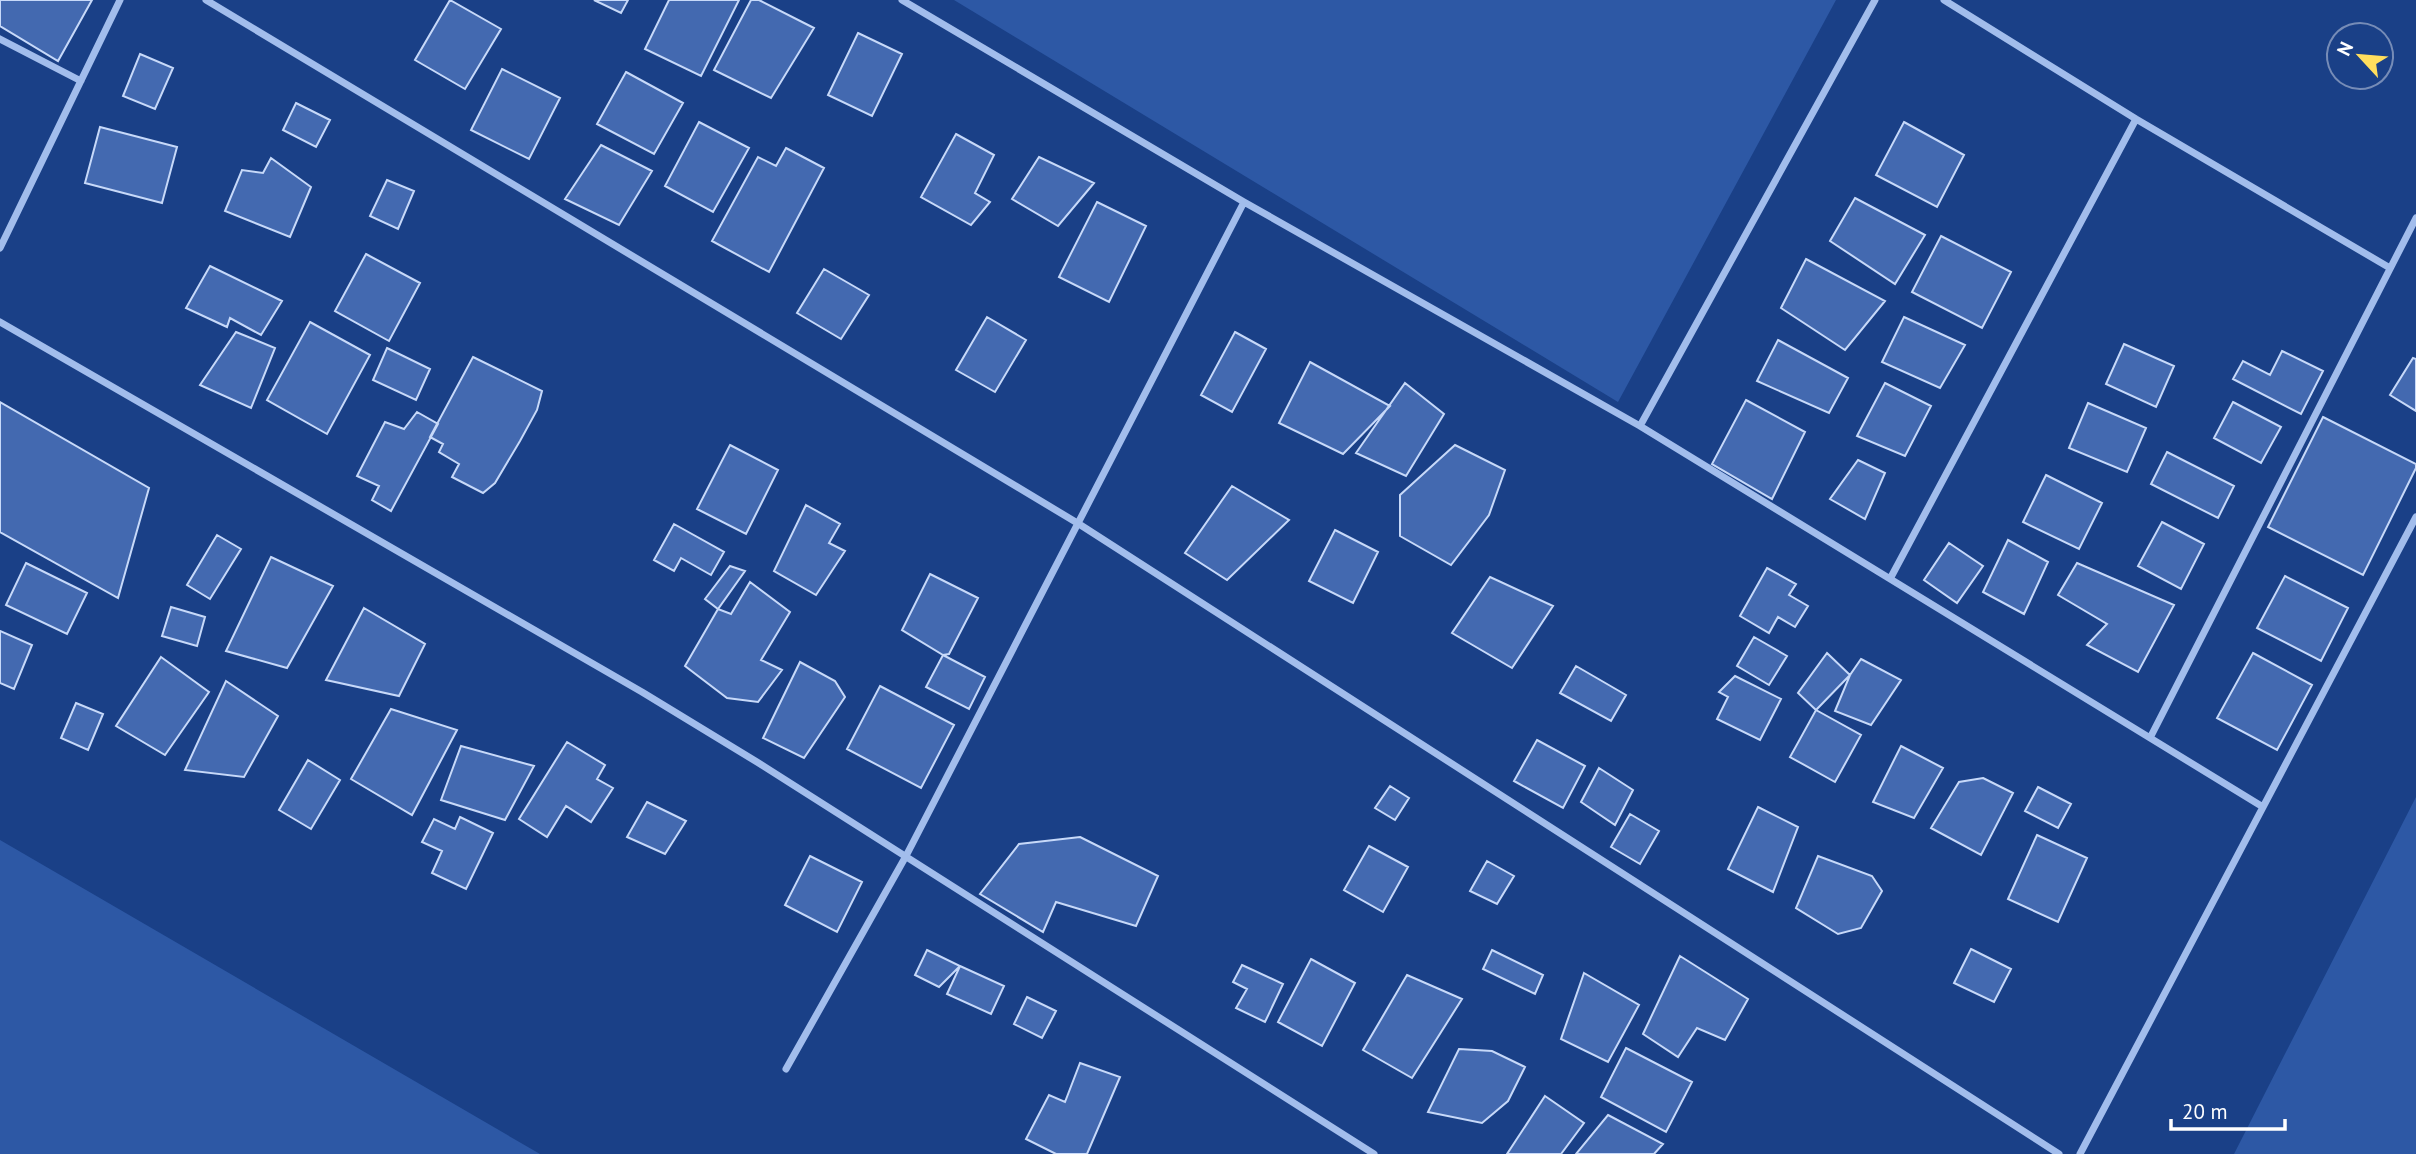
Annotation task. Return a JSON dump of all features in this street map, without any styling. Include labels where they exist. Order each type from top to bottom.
[{"type":"street","points":[[0,248],[120,0]]},
{"type":"street","points":[[206,0],[1079,524],[2059,1154]]},
{"type":"street","points":[[902,0],[1244,202],[1640,426],[2263,807]]},
{"type":"street","points":[[1640,426],[1875,0]]},
{"type":"street","points":[[1944,0],[2136,119],[2389,268]]},
{"type":"street","points":[[0,39],[81,81]]},
{"type":"street","points":[[1890,579],[2136,119]]},
{"type":"street","points":[[786,1069],[906,856],[1244,202]]},
{"type":"street","points":[[2150,738],[2416,218]]},
{"type":"street","points":[[0,322],[642,692],[906,856],[1374,1154]]},
{"type":"street","points":[[2080,1154],[2416,517]]},
{"type":"shaded area","points":[[954,0],[1836,0],[1618,402]]},
{"type":"shaded area","points":[[2416,797],[2416,1154],[2234,1154]]},
{"type":"shaded area","points":[[0,840],[540,1154],[0,1154]]},
{"type":"building","points":[[0,0],[92,0],[58,61],[0,26]]},
{"type":"building","points":[[450,0],[501,29],[465,89],[415,60]]},
{"type":"building","points":[[594,0],[628,0],[621,13]]},
{"type":"building","points":[[669,0],[739,0],[701,76],[645,49]]},
{"type":"building","points":[[751,0],[759,0],[814,28],[771,98],[714,70]]},
{"type":"building","points":[[858,33],[902,54],[872,116],[828,95]]},
{"type":"building","points":[[140,54],[173,68],[155,109],[123,96]]},
{"type":"building","points":[[502,69],[560,98],[529,159],[471,130]]},
{"type":"building","points":[[626,72],[683,103],[654,154],[597,124]]},
{"type":"building","points":[[296,103],[330,120],[316,147],[283,130]]},
{"type":"building","points":[[699,122],[749,148],[713,212],[665,186]]},
{"type":"building","points":[[1904,122],[1964,155],[1937,207],[1876,175]]},
{"type":"building","points":[[100,127],[177,147],[162,203],[85,183]]},
{"type":"building","points":[[956,134],[994,155],[975,193],[990,202],[971,225],[921,197]]},
{"type":"building","points":[[601,145],[652,171],[619,225],[565,199]]},
{"type":"building","points":[[786,148],[824,168],[769,272],[712,241],[758,157],[776,166]]},
{"type":"building","points":[[1039,157],[1094,183],[1058,226],[1012,199]]},
{"type":"building","points":[[271,158],[311,187],[290,237],[225,211],[242,170],[263,173]]},
{"type":"building","points":[[387,180],[414,191],[398,229],[370,216]]},
{"type":"building","points":[[1855,198],[1925,235],[1895,284],[1830,241]]},
{"type":"building","points":[[1097,202],[1146,226],[1109,302],[1059,277]]},
{"type":"building","points":[[1941,236],[2011,272],[1982,328],[1912,292]]},
{"type":"building","points":[[366,254],[420,283],[389,341],[335,311]]},
{"type":"building","points":[[1806,259],[1885,301],[1845,350],[1781,308]]},
{"type":"building","points":[[210,266],[282,301],[261,335],[230,318],[227,327],[186,308]]},
{"type":"building","points":[[824,269],[869,295],[841,339],[797,313]]},
{"type":"building","points":[[987,317],[1026,340],[995,392],[956,370]]},
{"type":"building","points":[[1904,317],[1965,345],[1940,388],[1882,362]]},
{"type":"building","points":[[310,322],[370,355],[327,434],[267,400]]},
{"type":"building","points":[[236,332],[275,348],[251,408],[200,385]]},
{"type":"building","points":[[1235,332],[1266,349],[1232,412],[1201,395]]},
{"type":"building","points":[[1778,340],[1848,378],[1829,413],[1757,381]]},
{"type":"building","points":[[2124,344],[2174,366],[2156,407],[2106,384]]},
{"type":"building","points":[[387,348],[430,369],[416,400],[373,380]]},
{"type":"building","points":[[2282,351],[2323,371],[2301,414],[2233,379],[2243,361],[2270,375]]},
{"type":"building","points":[[473,357],[542,391],[537,410],[520,441],[495,483],[483,493],[452,477],[459,464],[439,452],[443,444],[430,437]]},
{"type":"building","points":[[2413,358],[2416,359],[2416,411],[2390,395]]},
{"type":"building","points":[[1310,362],[1390,406],[1343,454],[1279,423]]},
{"type":"building","points":[[1405,383],[1444,414],[1406,476],[1356,453]]},
{"type":"building","points":[[1885,383],[1931,406],[1905,456],[1857,436]]},
{"type":"building","points":[[1746,400],[1805,432],[1772,499],[1712,464]]},
{"type":"building","points":[[0,402],[149,488],[118,598],[0,532]]},
{"type":"building","points":[[2233,402],[2281,427],[2261,463],[2214,438]]},
{"type":"building","points":[[2088,403],[2146,428],[2127,472],[2069,448]]},
{"type":"building","points":[[417,412],[438,424],[391,511],[372,500],[379,486],[357,476],[385,422],[404,429]]},
{"type":"building","points":[[2323,417],[2416,464],[2363,575],[2268,527]]},
{"type":"building","points":[[730,445],[778,470],[746,534],[697,509]]},
{"type":"building","points":[[1455,445],[1505,470],[1489,515],[1451,565],[1400,536],[1400,495]]},
{"type":"building","points":[[2167,452],[2234,486],[2218,518],[2151,484]]},
{"type":"building","points":[[1858,460],[1885,473],[1865,519],[1830,499]]},
{"type":"building","points":[[2046,475],[2102,503],[2079,549],[2023,522]]},
{"type":"building","points":[[1232,486],[1289,520],[1227,580],[1185,553]]},
{"type":"building","points":[[806,505],[840,524],[829,543],[845,551],[816,595],[774,571]]},
{"type":"building","points":[[2162,522],[2204,544],[2181,589],[2138,566]]},
{"type":"building","points":[[674,524],[724,552],[711,575],[681,558],[674,571],[654,560]]},
{"type":"building","points":[[1335,530],[1378,552],[1353,603],[1309,581]]},
{"type":"building","points":[[217,535],[241,549],[210,599],[187,585]]},
{"type":"building","points":[[2008,540],[2048,562],[2024,614],[1983,592]]},
{"type":"building","points":[[1949,543],[1983,566],[1957,603],[1924,580]]},
{"type":"building","points":[[271,557],[333,586],[287,668],[226,651]]},
{"type":"building","points":[[26,563],[87,593],[67,634],[6,605]]},
{"type":"building","points":[[2077,563],[2174,605],[2138,672],[2087,645],[2107,624],[2058,595]]},
{"type":"building","points":[[730,566],[745,571],[718,609],[705,599]]},
{"type":"building","points":[[1767,568],[1796,584],[1789,595],[1808,606],[1795,627],[1778,617],[1769,633],[1740,616]]},
{"type":"building","points":[[930,574],[978,598],[949,654],[943,655],[902,630]]},
{"type":"building","points":[[2285,576],[2348,608],[2321,661],[2257,628]]},
{"type":"building","points":[[1490,577],[1553,606],[1512,668],[1452,633]]},
{"type":"building","points":[[750,582],[790,612],[761,660],[782,670],[758,702],[727,698],[685,666],[718,609],[731,614]]},
{"type":"building","points":[[171,607],[205,617],[197,646],[162,636]]},
{"type":"building","points":[[364,608],[425,644],[399,696],[326,680]]},
{"type":"building","points":[[0,631],[32,645],[14,689],[0,683]]},
{"type":"building","points":[[1754,637],[1787,656],[1769,685],[1737,666]]},
{"type":"building","points":[[1827,653],[1850,675],[1816,710],[1798,693]]},
{"type":"building","points":[[2253,653],[2312,685],[2277,750],[2217,718]]},
{"type":"building","points":[[943,655],[985,677],[969,709],[926,687]]},
{"type":"building","points":[[161,657],[209,692],[165,755],[116,726]]},
{"type":"building","points":[[1861,659],[1901,680],[1871,725],[1835,711],[1850,675]]},
{"type":"building","points":[[800,662],[835,681],[845,697],[804,758],[763,738]]},
{"type":"building","points":[[1576,666],[1626,695],[1611,721],[1560,693]]},
{"type":"building","points":[[1735,676],[1781,699],[1760,740],[1717,719],[1728,697],[1719,692]]},
{"type":"building","points":[[226,681],[278,716],[244,777],[185,770]]},
{"type":"building","points":[[880,686],[954,725],[921,788],[847,749]]},
{"type":"building","points":[[76,703],[103,714],[88,750],[61,738]]},
{"type":"building","points":[[391,709],[457,730],[412,815],[351,779]]},
{"type":"building","points":[[1816,710],[1861,735],[1835,782],[1790,757]]},
{"type":"building","points":[[1537,740],[1585,766],[1563,808],[1514,781]]},
{"type":"building","points":[[567,742],[605,765],[597,779],[613,788],[591,822],[566,806],[547,837],[519,819]]},
{"type":"building","points":[[461,746],[534,766],[505,820],[441,800]]},
{"type":"building","points":[[1901,746],[1943,768],[1914,818],[1873,802]]},
{"type":"building","points":[[308,760],[340,780],[311,829],[279,810]]},
{"type":"building","points":[[1599,768],[1633,790],[1615,825],[1581,802]]},
{"type":"building","points":[[1983,778],[2013,793],[1981,855],[1931,828],[1959,782]]},
{"type":"building","points":[[1390,786],[1409,798],[1395,820],[1375,808]]},
{"type":"building","points":[[2038,787],[2071,804],[2058,828],[2025,811]]},
{"type":"building","points":[[647,802],[686,821],[665,854],[627,837]]},
{"type":"building","points":[[1758,807],[1798,827],[1773,892],[1728,869]]},
{"type":"building","points":[[1630,814],[1659,831],[1640,864],[1611,847]]},
{"type":"building","points":[[460,817],[493,833],[466,889],[432,873],[442,851],[422,842],[434,819],[455,829]]},
{"type":"building","points":[[2037,835],[2087,858],[2058,922],[2008,899]]},
{"type":"building","points":[[1080,837],[1158,876],[1136,926],[1056,902],[1043,932],[980,894],[1019,844]]},
{"type":"building","points":[[1369,846],[1408,867],[1383,912],[1344,890]]},
{"type":"building","points":[[810,856],[862,882],[837,932],[785,905]]},
{"type":"building","points":[[1818,856],[1872,876],[1882,891],[1861,928],[1838,934],[1796,908]]},
{"type":"building","points":[[1487,861],[1514,876],[1497,904],[1470,891]]},
{"type":"building","points":[[1971,949],[2011,969],[1994,1002],[1954,983]]},
{"type":"building","points":[[927,950],[960,966],[939,987],[915,975]]},
{"type":"building","points":[[1492,950],[1543,975],[1535,994],[1483,969]]},
{"type":"building","points":[[1680,956],[1748,999],[1725,1040],[1697,1028],[1678,1057],[1643,1034]]},
{"type":"building","points":[[1311,959],[1355,983],[1322,1046],[1278,1022]]},
{"type":"building","points":[[1242,965],[1283,984],[1265,1022],[1236,1008],[1247,989],[1233,982]]},
{"type":"building","points":[[960,966],[1004,986],[991,1014],[947,994]]},
{"type":"building","points":[[1584,973],[1639,1005],[1608,1062],[1561,1039]]},
{"type":"building","points":[[1407,975],[1462,999],[1412,1078],[1363,1050]]},
{"type":"building","points":[[1027,997],[1056,1011],[1042,1038],[1014,1024]]},
{"type":"building","points":[[1626,1048],[1692,1082],[1666,1132],[1601,1097]]},
{"type":"building","points":[[1459,1049],[1492,1051],[1525,1067],[1508,1101],[1482,1123],[1428,1112]]},
{"type":"building","points":[[1080,1063],[1120,1077],[1087,1154],[1056,1154],[1026,1139],[1049,1095],[1065,1102]]},
{"type":"building","points":[[1545,1096],[1584,1123],[1561,1154],[1507,1154]]},
{"type":"building","points":[[1608,1115],[1663,1144],[1654,1154],[1576,1154]]}]
